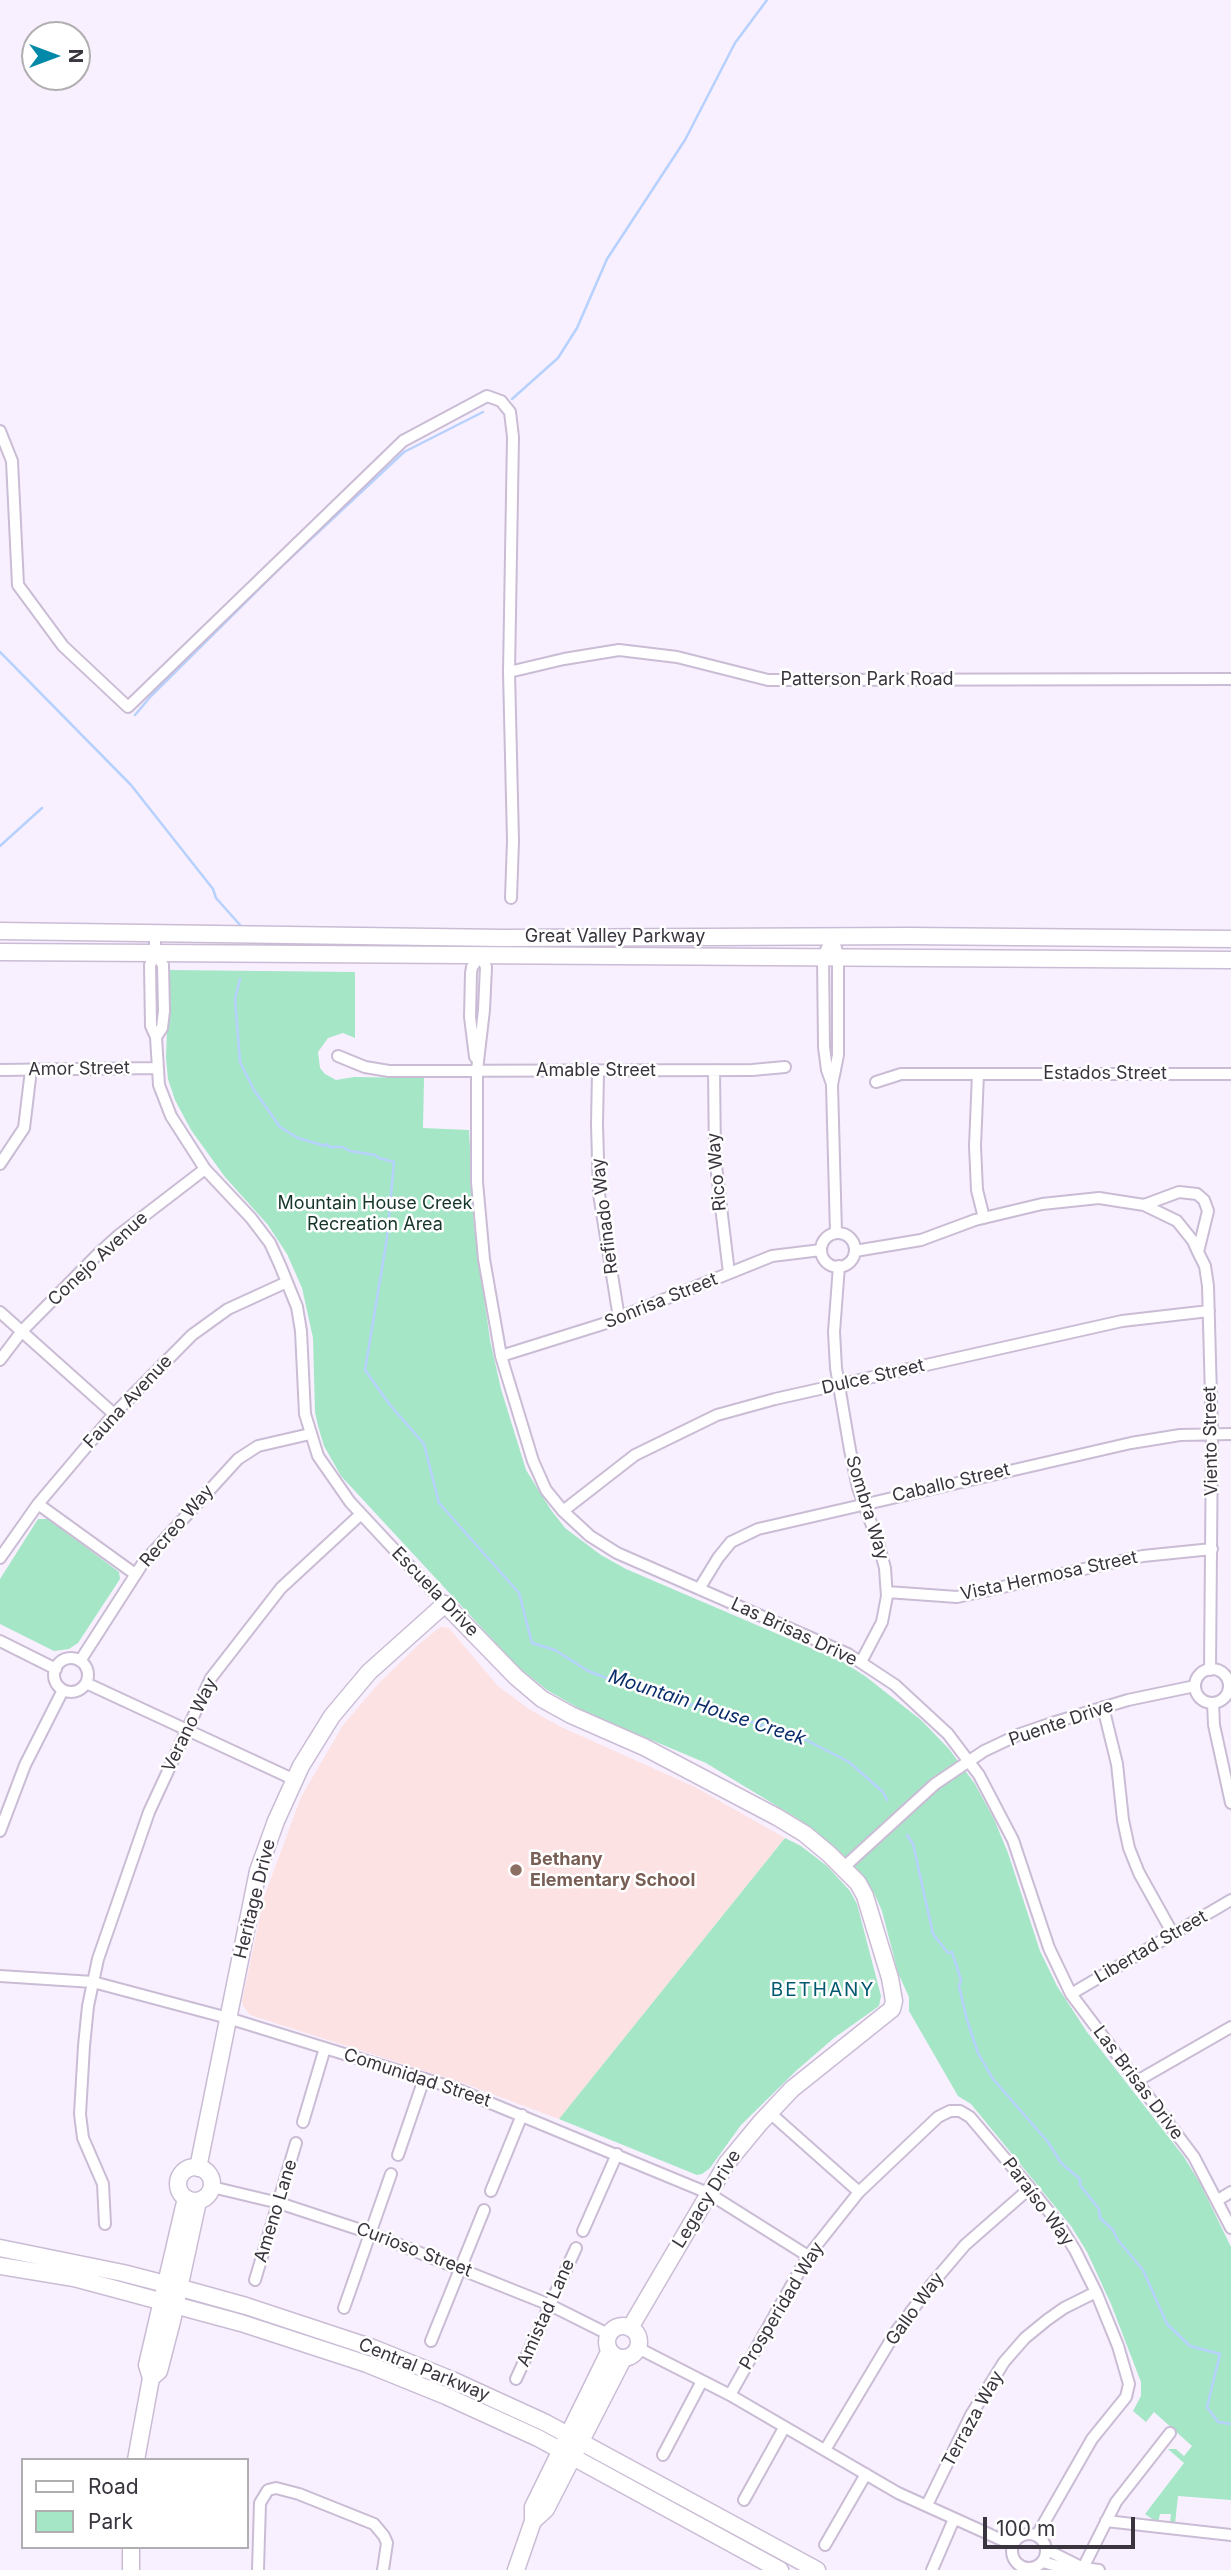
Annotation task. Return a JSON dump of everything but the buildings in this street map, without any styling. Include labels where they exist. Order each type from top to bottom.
[{"type":"main road","name":"Great Valley Parkway","points":[[0,931],[503,938],[833,936],[1231,939]]},
{"type":"main road","points":[[481,955],[503,938]]},
{"type":"main road","name":"Great Valley Parkway","points":[[0,952],[1231,960]]},
{"type":"main road","name":"Heritage Drive","points":[[136,2458],[151,2378],[147,2365],[174,2286],[192,2199],[179,2190],[179,2179],[187,2170],[198,2168],[258,1871],[276,1821],[295,1780],[332,1716],[369,1672],[445,1604]]},
{"type":"main road","name":"Escuela Drive","points":[[445,1604],[542,1699],[571,1715],[644,1746],[777,1816],[805,1834],[858,1883],[865,1896],[890,1978],[894,2001]]},
{"type":"main road","name":"Legacy Drive","points":[[630,2328],[727,2163],[769,2112],[792,2089],[888,2014],[894,2001]]},
{"type":"main road","points":[[192,2199],[205,2197],[212,2187],[210,2176],[198,2168]]},
{"type":"main road","name":"Central Parkway","points":[[0,2248],[174,2286],[246,2306],[373,2348],[495,2398],[575,2438],[817,2570]]},
{"type":"main road","name":"Central Parkway","points":[[0,2266],[74,2278],[241,2323],[367,2364],[488,2414],[780,2570]]},
{"type":"main road","points":[[615,2327],[630,2328],[637,2334],[638,2348],[632,2356],[616,2356],[606,2343],[608,2334],[615,2327]]},
{"type":"main road","points":[[516,2570],[533,2521],[546,2509],[567,2454],[616,2356]]},
{"type":"main road","points":[[131,2549],[131,2570]]},
{"type":"street","points":[[0,431],[12,461],[18,585],[63,646],[128,707],[403,441],[487,396],[501,401],[510,412],[513,437],[509,672],[513,841],[511,898]]},
{"type":"street","name":"Patterson Park Road","points":[[509,672],[619,650],[677,657],[768,680],[1231,679]]},
{"type":"street","name":"Escuela Drive","points":[[155,933],[155,953],[150,965],[151,1026],[156,1037],[159,1086],[171,1116],[205,1170],[251,1217],[270,1243],[287,1282],[297,1307],[301,1331],[305,1415],[318,1456],[361,1514],[445,1604]]},
{"type":"street","points":[[833,936],[825,1060],[832,1085],[836,1233]]},
{"type":"street","name":"Las Brisas Drive","points":[[481,955],[472,967],[470,1017],[477,1070],[477,1182],[484,1259],[501,1356],[533,1461],[546,1490],[562,1511],[590,1536],[617,1553],[848,1654],[895,1685],[947,1734],[970,1760],[1013,1840],[1049,1948],[1071,1994],[1194,2157],[1231,2228]]},
{"type":"street","name":"Amable Street","points":[[338,1056],[365,1067],[389,1071],[598,1072],[752,1070],[785,1067]]},
{"type":"street","name":"Amor Street","points":[[0,1070],[157,1068]]},
{"type":"street","points":[[0,1164],[24,1128],[31,1070]]},
{"type":"street","name":"Rico Way","points":[[714,1070],[715,1157],[729,1273]]},
{"type":"street","name":"Refinado Way","points":[[598,1072],[599,1194],[619,1318]]},
{"type":"street","name":"Estados Street","points":[[876,1082],[901,1074],[1231,1074]]},
{"type":"street","points":[[978,1074],[975,1146],[977,1190],[984,1218]]},
{"type":"street","name":"Conejo Avenue","points":[[0,1360],[22,1331],[119,1235],[205,1170]]},
{"type":"street","points":[[855,1251],[921,1240],[984,1218],[1042,1204],[1099,1198],[1144,1205],[1179,1192],[1197,1194],[1204,1200],[1208,1211],[1198,1252]]},
{"type":"street","name":"Viento Street","points":[[1144,1205],[1177,1221],[1193,1241],[1205,1266],[1209,1311],[1212,1434],[1209,1670]]},
{"type":"street","points":[[836,1233],[850,1238],[855,1251],[849,1262],[839,1266],[825,1261],[821,1250],[827,1237],[836,1233]]},
{"type":"street","name":"Sonrisa Street","points":[[501,1356],[619,1318],[772,1256],[821,1250]]},
{"type":"street","name":"Sombra Way","points":[[839,1266],[834,1332],[839,1385],[850,1450],[863,1503],[885,1568],[887,1592],[881,1622],[861,1662]]},
{"type":"street","name":"Fauna Avenue","points":[[0,1558],[38,1504],[114,1414],[192,1335],[228,1309],[287,1282]]},
{"type":"street","name":"Dulce Street","points":[[562,1511],[635,1455],[717,1415],[775,1399],[1122,1321],[1209,1311]]},
{"type":"street","points":[[0,1312],[114,1414]]},
{"type":"street","name":"Recreo Way","points":[[80,1661],[135,1574],[238,1459],[258,1446],[310,1434]]},
{"type":"street","name":"Caballo Street","points":[[699,1589],[724,1550],[742,1536],[758,1529],[1131,1443],[1180,1435],[1231,1434]]},
{"type":"street","points":[[38,1504],[135,1574]]},
{"type":"street","name":"Verano Way","points":[[105,2224],[103,2184],[83,2138],[80,2114],[84,2046],[98,1959],[149,1812],[211,1678],[281,1588],[361,1514]]},
{"type":"street","name":"Vista Hermosa Street","points":[[887,1592],[957,1597],[1143,1556],[1212,1549]]},
{"type":"street","points":[[0,1641],[56,1669]]},
{"type":"street","points":[[64,1661],[80,1661],[88,1673],[86,1683],[74,1692],[63,1690],[56,1683],[56,1669],[64,1661]]},
{"type":"street","points":[[1209,1670],[1220,1671],[1230,1682],[1225,1696],[1213,1703],[1200,1698],[1195,1686],[1198,1676],[1209,1670]]},
{"type":"street","points":[[86,1683],[295,1780]]},
{"type":"street","name":"Puente Drive","points":[[843,1868],[935,1784],[970,1760],[1020,1734],[1103,1707],[1195,1686]]},
{"type":"street","points":[[0,1831],[25,1766],[63,1690]]},
{"type":"street","points":[[1213,1703],[1214,1725],[1231,1803]]},
{"type":"street","points":[[1103,1707],[1117,1764],[1129,1848],[1139,1873],[1173,1934]]},
{"type":"street","name":"Libertad Street","points":[[1071,1994],[1231,1900]]},
{"type":"street","name":"Comunidad Street","points":[[0,1976],[93,1982],[228,2018],[454,2088],[708,2193],[808,2256]]},
{"type":"street","points":[[1137,2081],[1231,2027]]},
{"type":"street","points":[[303,2122],[325,2048]]},
{"type":"street","points":[[398,2155],[424,2079]]},
{"type":"street","name":"Prosperidad Way","points":[[730,2395],[808,2256],[859,2192],[938,2117],[950,2111],[960,2111]]},
{"type":"street","name":"Paraíso Way","points":[[960,2111],[970,2116],[1030,2188],[1058,2223],[1075,2250],[1118,2346],[1129,2384],[1126,2397],[1092,2440],[1037,2535]]},
{"type":"street","points":[[769,2112],[859,2192]]},
{"type":"street","points":[[491,2191],[522,2115]]},
{"type":"street","name":"Ameno Lane","points":[[255,2280],[296,2143]]},
{"type":"street","points":[[583,2231],[617,2154]]},
{"type":"street","points":[[344,2308],[391,2174]]},
{"type":"street","name":"Curioso Street","points":[[212,2187],[279,2203],[370,2233],[461,2267],[550,2305],[608,2334]]},
{"type":"street","name":"Gallo Way","points":[[825,2450],[895,2333],[931,2285],[965,2245],[1030,2188]]},
{"type":"street","points":[[1218,2200],[1231,2192]]},
{"type":"street","points":[[431,2341],[484,2210]]},
{"type":"street","name":"Amistad Lane","points":[[516,2379],[576,2248]]},
{"type":"street","name":"Terraza Way","points":[[927,2505],[971,2415],[1004,2362],[1025,2338],[1046,2320],[1096,2292]]},
{"type":"street","points":[[638,2348],[730,2395],[898,2493],[1013,2545]]},
{"type":"street","points":[[663,2455],[702,2381]]},
{"type":"street","points":[[744,2500],[784,2428]]},
{"type":"street","points":[[1081,2569],[1116,2502],[1170,2433]]},
{"type":"street","points":[[825,2545],[866,2474]]},
{"type":"street","points":[[258,2570],[260,2503],[268,2490],[276,2488],[299,2494],[374,2524],[384,2536],[387,2554],[383,2570]]},
{"type":"street","points":[[932,2570],[954,2519]]},
{"type":"street","points":[[1106,2521],[1231,2535]]},
{"type":"street","points":[[1043,2562],[1047,2550],[1045,2543],[1037,2535],[1020,2536],[1013,2545],[1012,2555],[1025,2569],[1043,2562],[1071,2570]]},
{"type":"street","points":[[1047,2550],[1081,2569],[1099,2570]]},
{"type":"shaded area","name":"Bethany Elementary School","points":[[440,1627],[449,1628],[497,1685],[529,1709],[559,1726],[695,1787],[785,1838],[559,2119],[465,2084],[250,2015],[243,2006],[264,1897],[301,1797],[343,1725],[378,1684]]},
{"type":"green space","name":"Mountain House Creek Recreation Area","points":[[169,970],[355,972],[355,1038],[343,1033],[328,1038],[318,1052],[320,1068],[336,1080],[354,1077],[424,1078],[423,1128],[469,1130],[474,1226],[490,1340],[501,1389],[526,1470],[551,1510],[565,1528],[601,1555],[626,1569],[843,1662],[865,1676],[921,1720],[949,1749],[975,1784],[1008,1853],[1040,1951],[1057,1986],[1087,2032],[1184,2157],[1200,2183],[1231,2247],[1231,2500],[1178,2496],[1175,2524],[1170,2523],[1171,2514],[1160,2514],[1158,2523],[1145,2514],[1184,2463],[1168,2449],[1176,2449],[1184,2456],[1192,2446],[1154,2412],[1146,2422],[1133,2411],[1141,2396],[1141,2382],[1111,2304],[1087,2252],[1071,2226],[971,2104],[958,2096],[909,2011],[909,1997],[898,1973],[882,1911],[862,1874],[835,1847],[800,1820],[706,1763],[587,1713],[547,1690],[517,1666],[341,1476],[324,1446],[318,1426],[315,1412],[313,1338],[302,1288],[287,1254],[268,1225],[225,1177],[191,1130],[175,1100],[168,1079],[166,1058]]},
{"type":"green space","points":[[38,1519],[48,1519],[119,1572],[120,1579],[78,1643],[69,1649],[54,1651],[0,1624],[0,1579]]},
{"type":"green space","points":[[785,1838],[801,1846],[827,1866],[850,1891],[857,1904],[881,1996],[879,2006],[834,2038],[797,2070],[741,2125],[710,2168],[702,2174],[697,2175],[559,2119]]},
{"type":"waterway","points":[[512,399],[558,358],[577,328],[607,259],[685,140],[735,43],[767,0]]},
{"type":"waterway","points":[[135,715],[282,566],[404,452],[483,412]]},
{"type":"waterway","name":"Mountain House Creek","points":[[0,652],[131,785],[213,889],[216,898],[241,926]]},
{"type":"waterway","points":[[0,846],[42,808]]},
{"type":"waterway","name":"Mountain House Creek","points":[[240,979],[235,999],[240,1062],[254,1090],[280,1127],[298,1138],[375,1155],[394,1162],[387,1238],[365,1370],[390,1405],[424,1444],[439,1503],[519,1593],[532,1643],[555,1650],[588,1671],[633,1688],[806,1740],[849,1762],[883,1792],[887,1800]]},
{"type":"waterway","name":"Mountain House Creek","points":[[907,1835],[913,1844],[933,1934],[948,1953],[952,1952],[961,1980],[959,1986],[967,2020],[978,2053],[993,2079],[1048,2142],[1061,2163],[1080,2179],[1080,2185],[1099,2209],[1100,2218],[1113,2230],[1117,2239],[1143,2270],[1167,2324],[1190,2346],[1220,2354],[1207,2407],[1218,2422],[1231,2424]]},
{"type":"place","name":"Bethany Elementary School","points":[[516,1870]]},
{"type":"district","name":"BETHANY","points":[[823,1990]]}]
